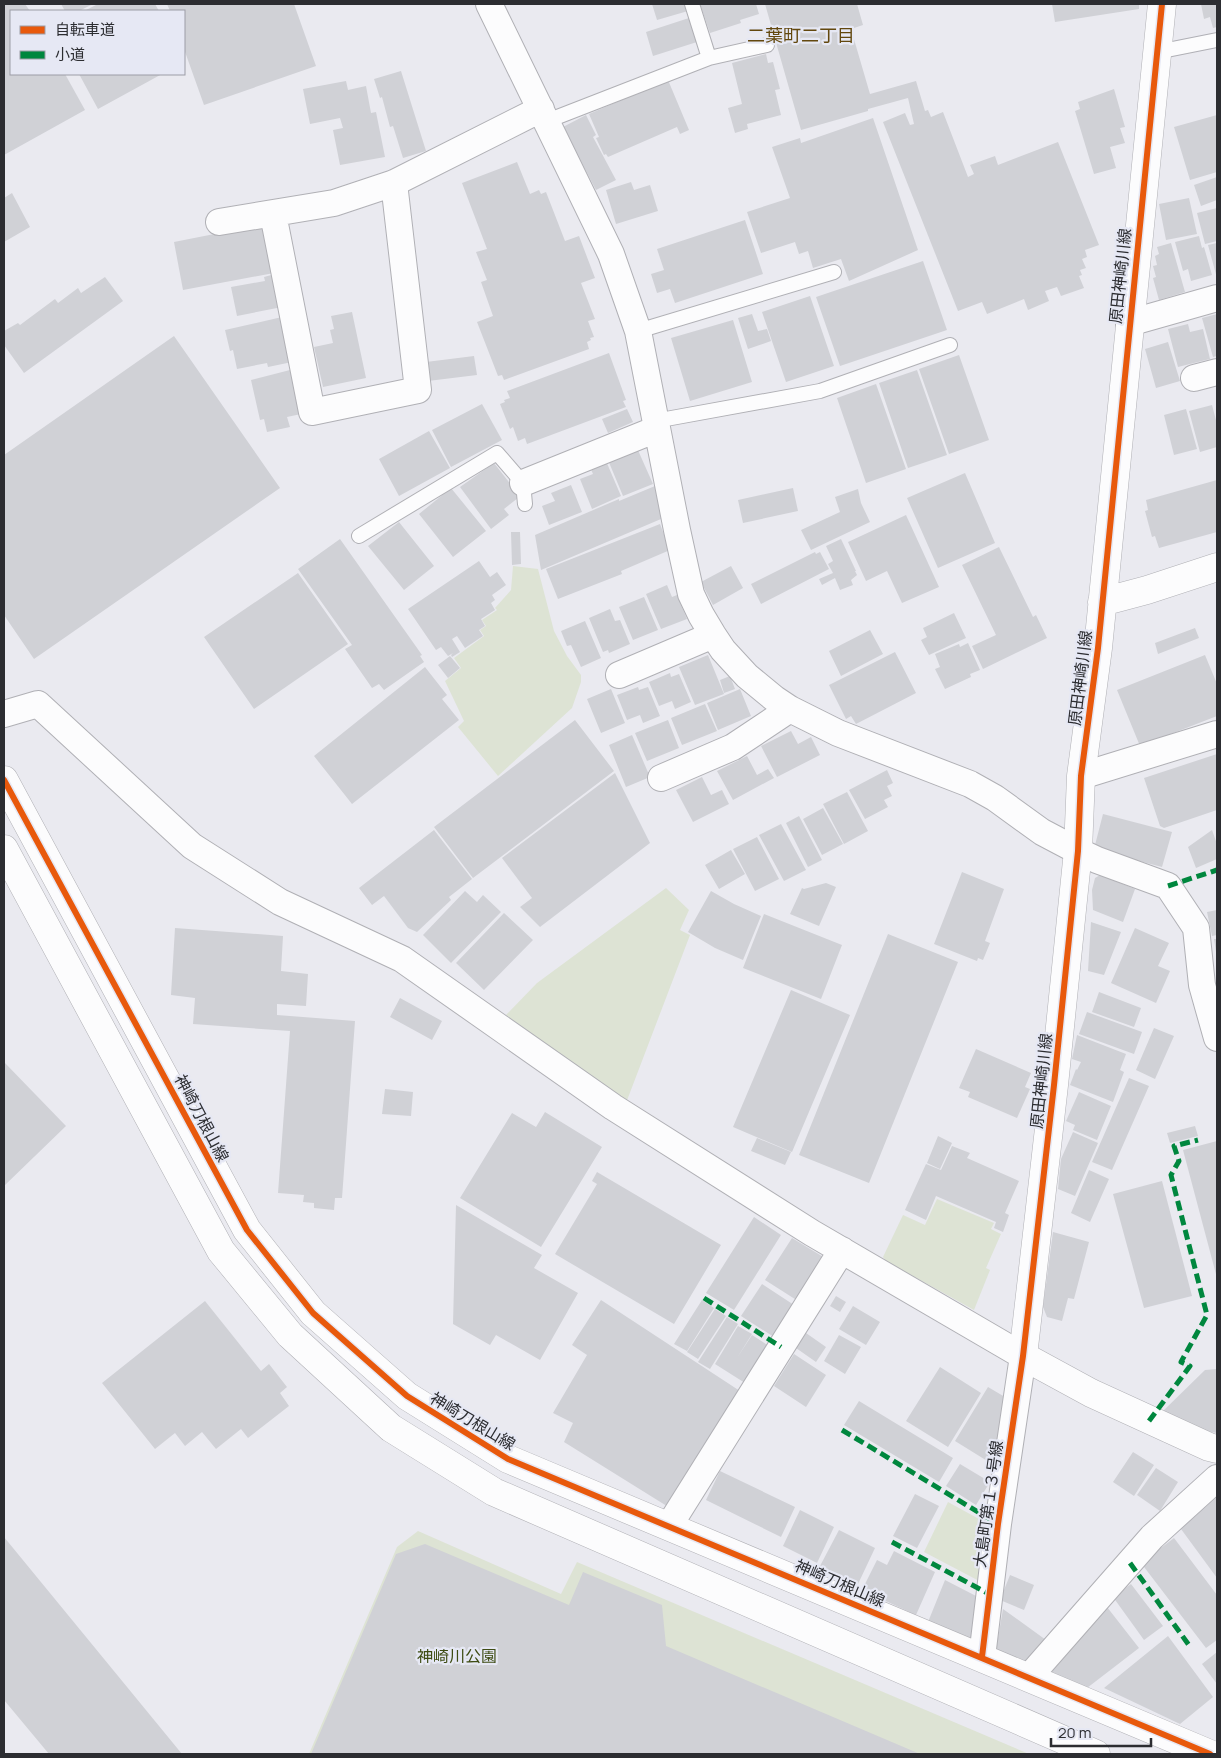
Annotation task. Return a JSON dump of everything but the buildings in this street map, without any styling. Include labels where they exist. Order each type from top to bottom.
[{"type":"street","points":[[489,4],[611,254],[638,330],[691,594],[713,635],[747,676],[790,710],[838,734],[970,784],[996,798],[1042,832],[1078,851],[1097,860],[1168,886],[1196,928],[1202,984],[1217,1038]]},
{"type":"street","name":"原田神崎川線","points":[[1023,1356],[1054,1085],[1078,851],[1082,776],[1102,602],[1162,4]]},
{"type":"street","points":[[219,222],[334,203],[394,183],[544,115]]},
{"type":"street","points":[[273,214],[312,412],[418,390],[394,183]]},
{"type":"street","points":[[1129,323],[1217,298]]},
{"type":"street","points":[[524,494],[656,425]]},
{"type":"street","points":[[1102,602],[1147,590],[1217,566]]},
{"type":"street","points":[[619,675],[713,635]]},
{"type":"street","points":[[4,714],[38,704],[192,846],[280,902],[402,959],[613,1107],[842,1250],[1023,1356],[1091,1393],[1149,1421],[1208,1447],[1217,1449]]},
{"type":"street","points":[[661,778],[733,747],[790,710]]},
{"type":"street","points":[[1082,776],[1217,734]]},
{"type":"street","name":"神崎刀根山線","points":[[4,780],[247,1230],[312,1313],[407,1396],[508,1460],[1210,1754]]},
{"type":"street","points":[[4,850],[221,1251],[290,1335],[391,1428],[494,1492],[1096,1754]]},
{"type":"street","points":[[669,1526],[842,1250]]},
{"type":"street","name":"大島町第１３号線","points":[[982,1657],[998,1524],[1023,1356]]},
{"type":"street","points":[[1029,1677],[1152,1537],[1217,1478]]},
{"type":"lane","points":[[692,4],[709,58]]},
{"type":"lane","points":[[1157,52],[1217,40]]},
{"type":"lane","points":[[544,115],[709,58],[767,45]]},
{"type":"lane","points":[[638,330],[834,272]]},
{"type":"lane","points":[[656,425],[820,391],[950,345]]},
{"type":"lane","points":[[359,536],[497,453],[524,494]]},
{"type":"green space","points":[[513,566],[538,569],[554,631],[567,656],[581,675],[581,682],[572,708],[498,776],[458,727],[464,721],[445,681],[461,668],[454,658],[484,636],[480,630],[486,626],[482,620],[497,610],[495,608],[511,590]]},
{"type":"green space","points":[[666,888],[689,910],[680,930],[690,935],[626,1103],[506,1015],[537,983]]},
{"type":"green space","points":[[937,1199],[994,1223],[991,1229],[1001,1234],[986,1268],[990,1270],[974,1310],[886,1261],[883,1257],[903,1215],[925,1225]]},
{"type":"green space","points":[[948,1502],[990,1525],[983,1583],[924,1552]]},
{"type":"green space","name":"神崎川公園","points":[[418,1531],[561,1594],[577,1562],[1029,1754],[309,1754],[397,1547]]},
{"type":"marked path","points":[[1168,886],[1217,870]]},
{"type":"marked path","points":[[1149,1421],[1190,1366],[1181,1362],[1207,1315],[1171,1175],[1179,1161],[1174,1146],[1198,1140]]},
{"type":"marked path","points":[[704,1298],[781,1347]]},
{"type":"marked path","points":[[842,1430],[998,1524]]},
{"type":"marked path","points":[[892,1542],[989,1594]]},
{"type":"marked path","points":[[1130,1563],[1191,1648]]},
{"type":"cycle path","points":[[982,1657],[998,1524],[1023,1356],[1054,1085],[1078,851],[1081,776],[1098,648],[1162,4]]},
{"type":"cycle path","points":[[4,780],[247,1230],[313,1313],[407,1396],[508,1459],[1210,1754]]},
{"type":"district","name":"二葉町二丁目","points":[[801,35]]}]
